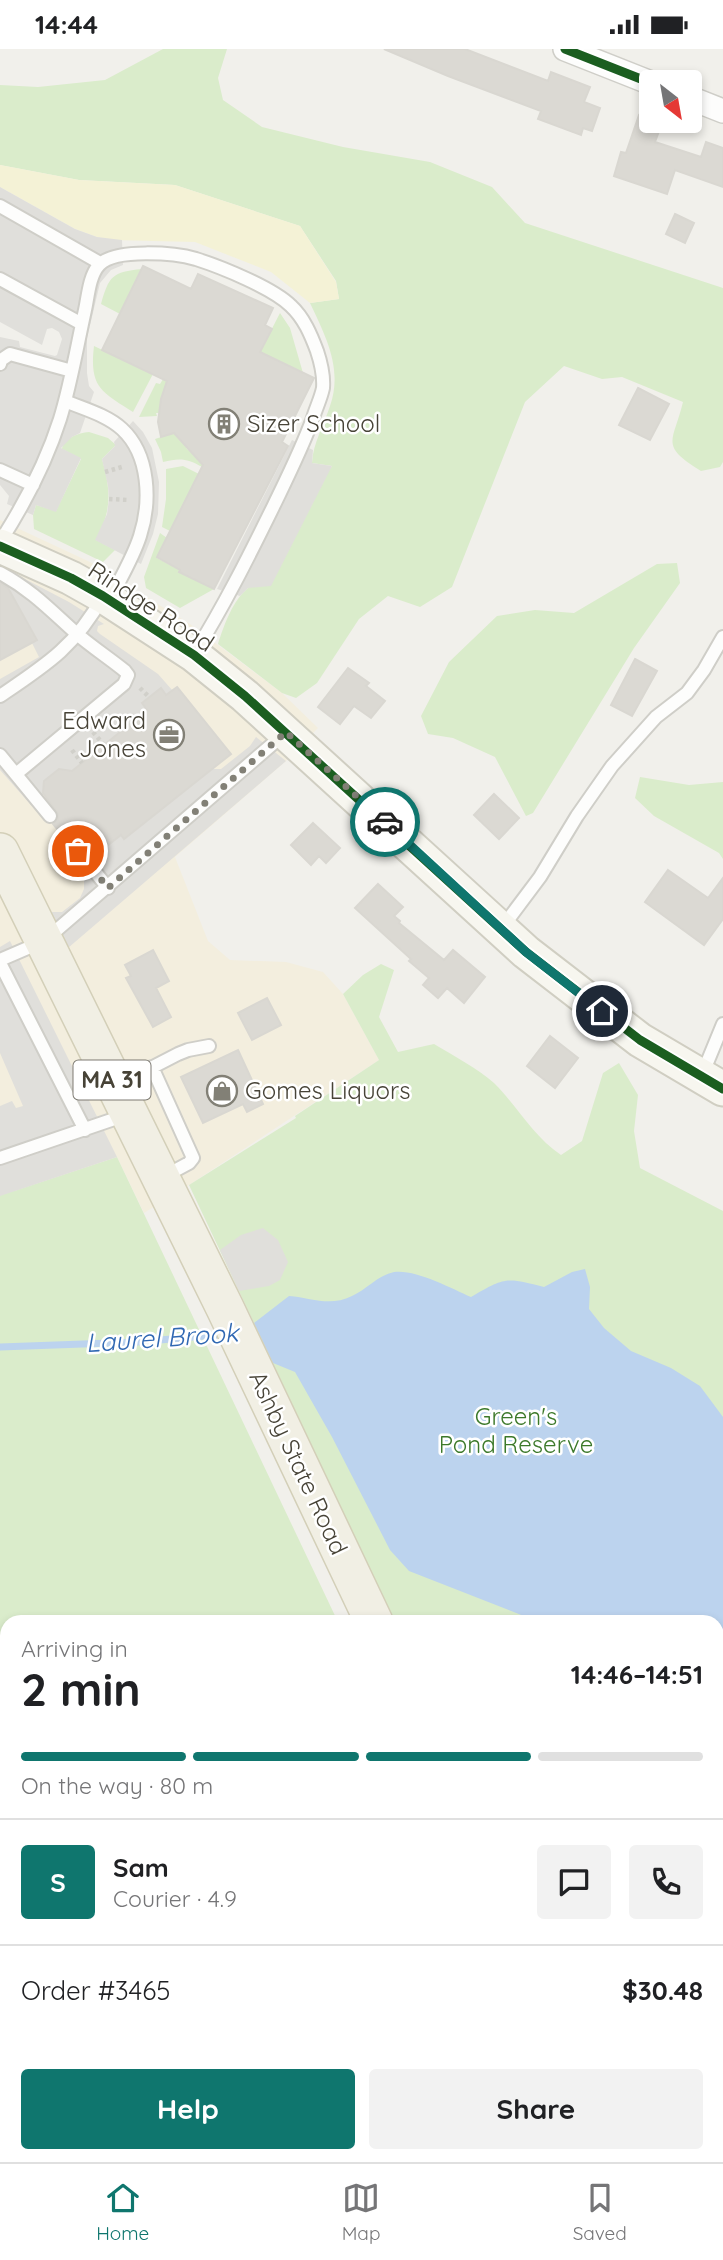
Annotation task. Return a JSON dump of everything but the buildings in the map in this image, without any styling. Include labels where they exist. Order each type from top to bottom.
[{"type":"main road","name":"Ashby State Road","points":[[0,852],[18,902],[44,941],[225,1308],[371,1615]]},
{"type":"street","points":[[565,49],[639,78]]},
{"type":"street","points":[[702,103],[723,111]]},
{"type":"street","name":"Rindge Road","points":[[0,544],[107,598],[194,655],[286,732],[526,952],[640,1040],[712,1082]]},
{"type":"lane","points":[[0,206],[100,263]]},
{"type":"lane","points":[[0,544],[49,451],[65,401],[92,279],[100,263],[115,257],[172,254],[206,262],[281,298],[292,307],[307,328],[322,366],[321,396],[301,449],[216,619],[194,655]]},
{"type":"lane","points":[[0,279],[82,324]]},
{"type":"lane","points":[[0,364],[1,360],[10,354],[72,371]]},
{"type":"lane","points":[[0,696],[52,661],[78,635],[107,598],[140,537],[146,495],[145,471],[139,453],[123,430],[106,418],[65,401]]},
{"type":"lane","points":[[0,470],[33,485]]},
{"type":"lane","points":[[0,573],[41,599],[78,635],[125,670],[127,680],[16,774]]},
{"type":"lane","points":[[500,929],[540,877],[577,816],[612,766],[656,717],[687,693],[723,637]]},
{"type":"lane","points":[[85,1130],[0,961],[44,941],[286,732]]},
{"type":"lane","points":[[0,755],[50,816]]},
{"type":"lane","points":[[69,839],[108,888]]},
{"type":"lane","points":[[712,1082],[723,1024]]},
{"type":"lane","points":[[0,1158],[85,1130],[122,1101],[152,1067],[188,1050],[209,1047]]},
{"type":"lane","points":[[152,1067],[193,1158],[189,1163],[161,1178]]},
{"type":"path","points":[[109,499],[129,500]]},
{"type":"shaded area","points":[[0,187],[75,229],[97,237],[122,240],[123,265],[111,270],[100,283],[87,338],[87,373],[89,386],[94,392],[80,433],[61,448],[81,458],[56,512],[36,505],[33,515],[7,504],[9,496],[0,485],[0,337],[19,341],[20,347],[55,356],[62,339],[59,332],[52,328],[47,329],[42,345],[0,322]]},
{"type":"shaded area","points":[[133,421],[152,448],[159,482],[158,514],[141,564],[95,540],[107,514],[109,499],[102,459]]},
{"type":"shaded area","points":[[292,440],[313,450],[312,463],[332,466],[271,586],[248,588],[240,596],[217,589]]},
{"type":"shaded area","points":[[0,520],[90,562],[190,624],[282,693],[318,728],[286,761],[175,857],[208,941],[230,960],[286,962],[323,972],[343,994],[379,1060],[144,1213],[117,1157],[0,1196]]},
{"type":"shaded area","points":[[0,566],[69,602],[104,624],[98,626],[97,631],[100,634],[158,674],[173,691],[166,696],[161,689],[142,702],[147,710],[72,771],[45,781],[43,795],[31,805],[0,770],[0,679],[39,657],[32,643],[37,639],[9,590],[0,595]]},
{"type":"shaded area","points":[[256,737],[286,761],[68,948],[51,912],[62,912],[80,898],[84,889],[81,867],[120,834],[124,839],[212,769],[221,769],[250,746]]},
{"type":"shaded area","points":[[10,941],[117,1157],[0,1196],[0,1106],[12,1101],[16,1108],[23,1106],[0,1053],[0,947]]},
{"type":"shaded area","points":[[263,1228],[278,1240],[288,1262],[280,1280],[269,1286],[239,1291],[220,1250],[241,1235]]},
{"type":"green space","points":[[163,49],[227,49],[218,78],[223,100],[262,127],[343,147],[430,162],[492,187],[525,223],[723,288],[723,462],[720,467],[701,471],[674,449],[673,435],[683,402],[622,377],[602,379],[564,366],[525,402],[452,587],[420,607],[388,596],[359,619],[317,683],[296,698],[282,693],[218,644],[233,606],[332,466],[312,463],[334,392],[335,379],[331,353],[310,303],[339,299],[336,281],[300,226],[175,185],[79,180],[0,165],[0,85],[38,87],[105,80]]},
{"type":"green space","points":[[142,269],[120,314],[101,304],[113,277]]},
{"type":"green space","points":[[280,313],[290,328],[303,373],[260,352]]},
{"type":"green space","points":[[94,346],[153,374],[133,412],[100,387],[94,371]]},
{"type":"green space","points":[[163,379],[168,382],[160,413],[156,413],[157,416],[139,417],[156,383],[160,384]]},
{"type":"green space","points":[[89,432],[108,438],[116,445],[102,459],[108,500],[105,519],[96,540],[115,550],[103,562],[34,529],[33,515],[36,505],[56,511],[81,459],[62,449],[63,445],[72,437]]},
{"type":"green space","points":[[177,432],[187,449],[205,462],[202,467],[183,460],[163,462],[155,439]]},
{"type":"green space","points":[[183,466],[199,474],[170,531],[162,527],[166,469]]},
{"type":"green space","points":[[160,533],[167,538],[157,558],[214,589],[180,608],[146,588],[144,577]]},
{"type":"green space","points":[[677,563],[680,583],[634,648],[533,813],[526,816],[495,757],[453,738],[428,734],[421,716],[449,662],[497,616],[535,610],[574,613],[657,564]]},
{"type":"green space","points":[[640,777],[689,785],[723,782],[723,859],[719,853],[654,816],[635,798]]},
{"type":"green space","name":"Green's Pond Reserve","points":[[381,964],[394,970],[379,1017],[398,1052],[434,1044],[473,1067],[503,1092],[542,1139],[561,1155],[582,1141],[603,1073],[619,1063],[638,1095],[634,1131],[640,1168],[723,1211],[723,1615],[392,1615],[189,1185],[296,1118],[295,1116],[379,1060],[343,994],[363,975]]},
{"type":"green space","points":[[117,1157],[335,1615],[0,1615],[0,1188],[14,1191]]},
{"type":"sand","points":[[0,165],[79,180],[175,185],[300,226],[336,282],[339,299],[310,303],[271,272],[195,242],[112,240],[75,229],[0,187]]},
{"type":"water","points":[[585,1269],[590,1287],[589,1309],[604,1328],[631,1351],[671,1368],[700,1386],[723,1417],[723,1615],[521,1615],[409,1571],[390,1550],[295,1372],[273,1363],[254,1323],[289,1296],[336,1301],[357,1293],[394,1272],[422,1276],[471,1297],[499,1282],[513,1280],[544,1287],[572,1272]]},
{"type":"waterway","name":"Laurel Brook","points":[[0,1347],[138,1342],[226,1334]]},
{"type":"cycle path","points":[[565,49],[639,78]]},
{"type":"cycle path","points":[[0,546],[71,578],[194,655],[245,696],[526,952],[640,1040],[723,1089]]},
{"type":"way so far","points":[[78,851],[108,888],[286,732],[385,822]]},
{"type":"place","name":"Sizer School","points":[[224,424]]},
{"type":"place","name":"Edward Jones","points":[[169,735]]},
{"type":"place","name":"Gomes Liquors","points":[[222,1091]]},
{"type":"route","points":[[385,822],[526,952],[602,1011]]}]
